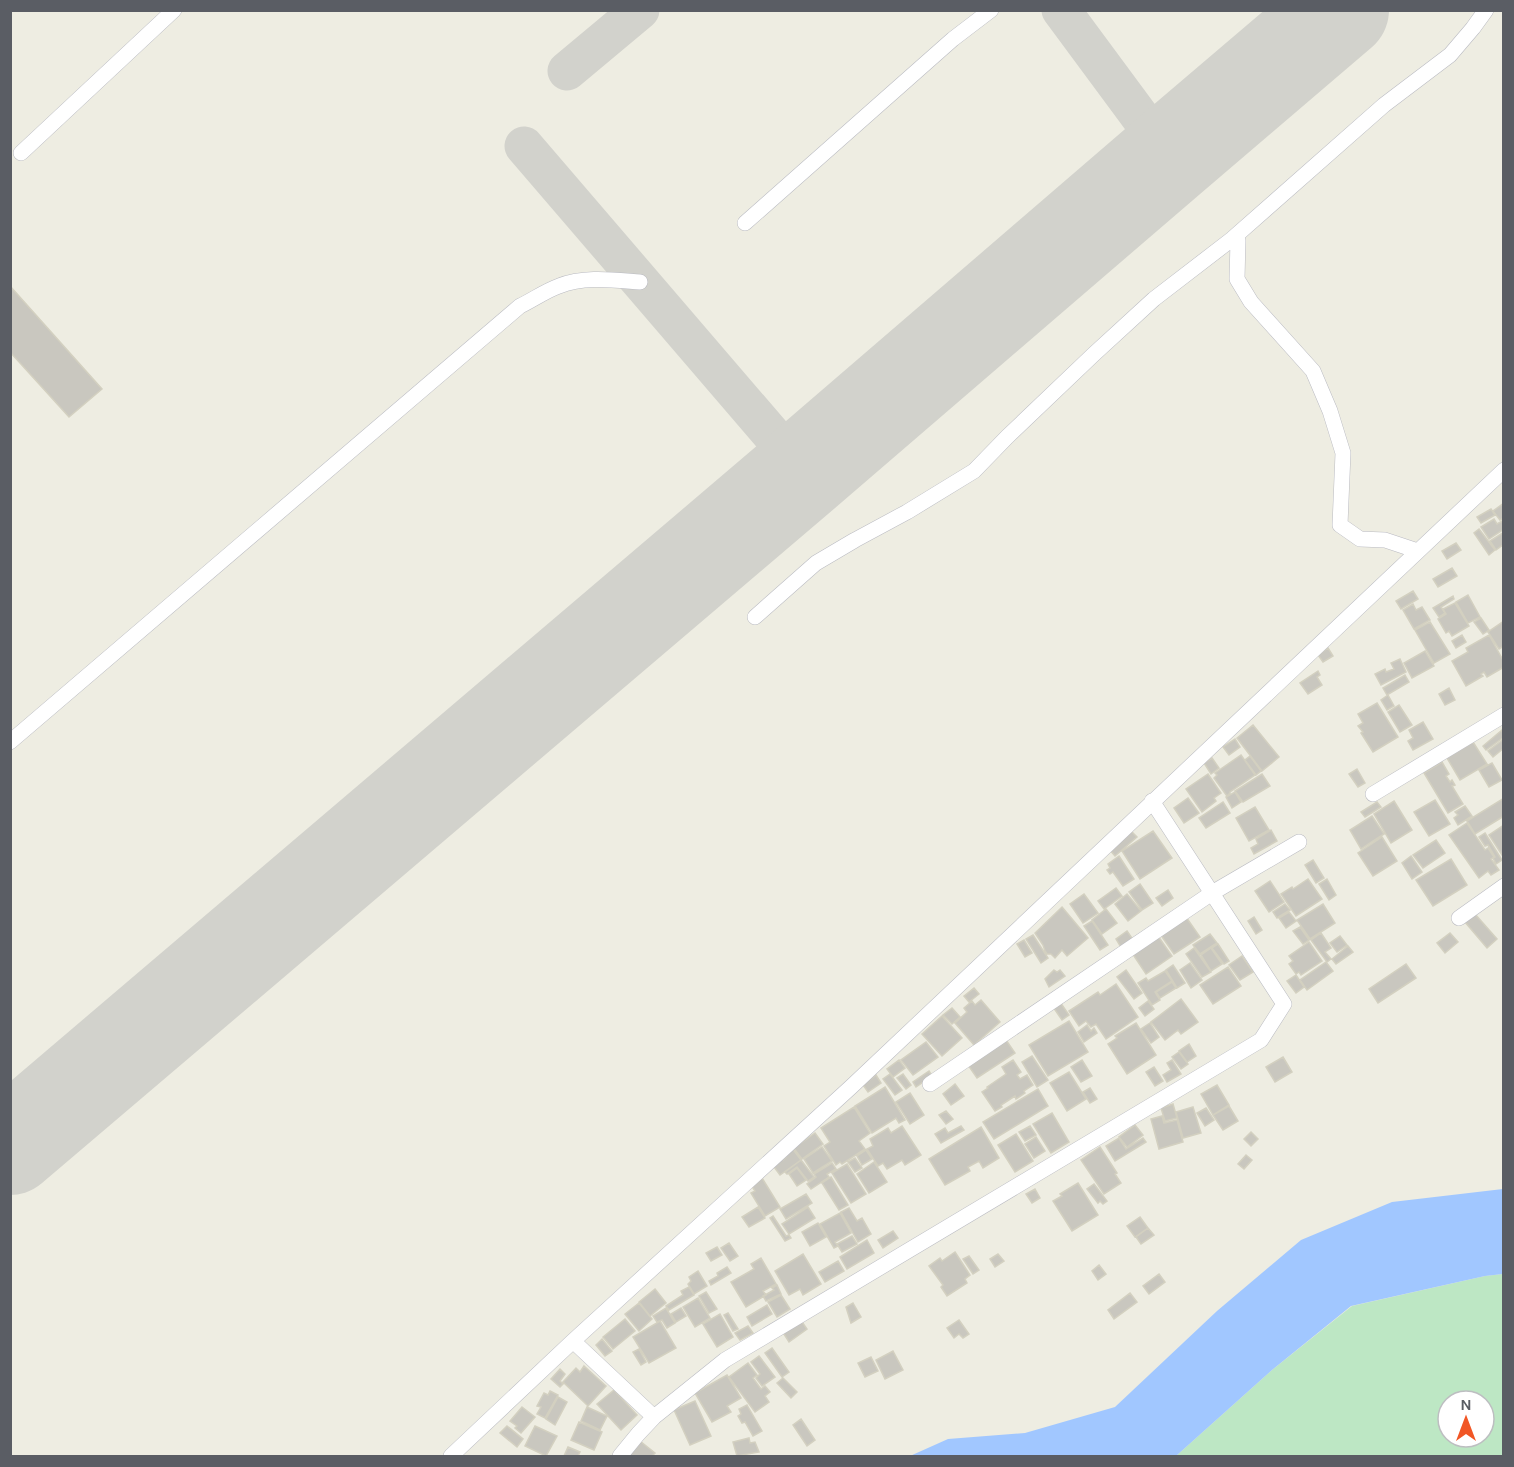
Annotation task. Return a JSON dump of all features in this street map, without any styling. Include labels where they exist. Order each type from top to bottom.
[{"type":"street","points":[[21,153],[174,10]]},
{"type":"street","points":[[745,223],[953,39],[991,10]]},
{"type":"street","points":[[755,617],[816,563],[974,471],[1015,429],[1154,299],[1232,239],[1384,105],[1450,55],[1486,10]]},
{"type":"street","points":[[1232,239],[1238,240],[1237,279],[1251,302],[1313,371],[1330,411],[1343,453],[1340,525],[1360,539],[1385,540],[1418,551]]},
{"type":"street","points":[[10,742],[520,306],[558,286],[575,281],[602,279],[640,282]]},
{"type":"street","points":[[451,1456],[573,1341],[851,1088],[1503,470]]},
{"type":"street","points":[[1373,794],[1503,715]]},
{"type":"street","points":[[620,1456],[654,1417],[725,1360],[1261,1040],[1284,1004],[1152,801]]},
{"type":"street","points":[[930,1084],[1212,893],[1299,842]]},
{"type":"street","points":[[1460,918],[1503,886]]},
{"type":"street","points":[[573,1341],[654,1417]]},
{"type":"green space","points":[[1503,1274],[1503,1456],[1176,1456],[1272,1370],[1352,1306]]},
{"type":"water","points":[[1503,1189],[1503,1274],[1351,1306],[1272,1370],[1176,1456],[910,1456],[948,1439],[1025,1433],[1115,1407],[1217,1311],[1301,1240],[1392,1202]]},
{"type":"building","points":[[10,286],[102,389],[69,417],[10,352]]},
{"type":"building","points":[[1504,503],[1504,518],[1500,520],[1493,511]]},
{"type":"building","points":[[1491,509],[1495,515],[1481,523],[1477,517]]},
{"type":"building","points":[[1494,519],[1497,524],[1504,520],[1504,529],[1489,539],[1481,527]]},
{"type":"building","points":[[1479,529],[1495,550],[1489,555],[1474,533]]},
{"type":"building","points":[[1504,532],[1504,544],[1496,550],[1490,541]]},
{"type":"building","points":[[1456,543],[1461,550],[1447,559],[1442,551]]},
{"type":"building","points":[[1452,568],[1457,576],[1438,587],[1433,579]]},
{"type":"building","points":[[1413,591],[1418,599],[1401,609],[1396,601]]},
{"type":"building","points":[[1468,595],[1480,617],[1468,623],[1456,602]]},
{"type":"building","points":[[1453,596],[1454,599],[1441,607],[1445,613],[1439,617],[1433,608]]},
{"type":"building","points":[[1455,603],[1469,626],[1452,636],[1449,631],[1446,633],[1438,619],[1446,614],[1443,609]]},
{"type":"building","points":[[1413,604],[1416,610],[1422,607],[1430,620],[1414,629],[1403,610]]},
{"type":"building","points":[[1481,618],[1489,630],[1483,634],[1474,622]]},
{"type":"building","points":[[1504,621],[1504,646],[1499,649],[1488,632]]},
{"type":"building","points":[[1430,622],[1450,654],[1434,663],[1415,630]]},
{"type":"building","points":[[1462,635],[1466,642],[1456,648],[1452,641]]},
{"type":"building","points":[[1489,635],[1504,662],[1504,667],[1487,677],[1484,672],[1481,674],[1483,676],[1466,686],[1452,661],[1468,652],[1466,648]]},
{"type":"building","points":[[1328,648],[1333,656],[1323,662],[1318,655]]},
{"type":"building","points":[[1425,651],[1434,666],[1412,678],[1404,663]]},
{"type":"building","points":[[1400,659],[1406,672],[1381,685],[1375,674],[1385,669],[1386,672],[1394,669],[1391,663]]},
{"type":"building","points":[[1318,671],[1320,675],[1317,677],[1322,685],[1308,694],[1300,683]]},
{"type":"building","points":[[1405,675],[1409,682],[1387,695],[1383,688]]},
{"type":"building","points":[[1449,688],[1455,700],[1445,705],[1439,694]]},
{"type":"building","points":[[1388,695],[1394,706],[1387,710],[1381,700]]},
{"type":"building","points":[[1377,703],[1398,737],[1373,752],[1358,726],[1363,723],[1358,714]]},
{"type":"building","points":[[1399,705],[1412,725],[1400,732],[1388,712]]},
{"type":"building","points":[[1423,722],[1433,739],[1413,750],[1408,741],[1413,738],[1409,730]]},
{"type":"building","points":[[1253,725],[1279,757],[1262,771],[1237,738]]},
{"type":"building","points":[[1502,730],[1504,737],[1486,750],[1483,746]]},
{"type":"building","points":[[1235,739],[1240,747],[1229,755],[1223,747]]},
{"type":"building","points":[[1504,739],[1504,748],[1493,757],[1488,751]]},
{"type":"building","points":[[1473,742],[1487,764],[1460,780],[1447,758]]},
{"type":"building","points":[[1241,755],[1255,775],[1227,796],[1214,778],[1217,775],[1215,773]]},
{"type":"building","points":[[1250,756],[1261,771],[1256,775],[1245,760]]},
{"type":"building","points":[[1212,758],[1219,768],[1211,774],[1204,763]]},
{"type":"building","points":[[1442,762],[1449,774],[1446,776],[1450,782],[1452,780],[1455,785],[1452,786],[1463,804],[1448,813],[1424,773]]},
{"type":"building","points":[[1492,763],[1502,780],[1489,787],[1479,770]]},
{"type":"building","points":[[1357,769],[1365,783],[1358,787],[1349,774]]},
{"type":"building","points":[[1208,774],[1221,793],[1214,798],[1216,801],[1202,812],[1186,789]]},
{"type":"building","points":[[1262,774],[1270,786],[1243,802],[1235,791]]},
{"type":"building","points":[[1235,792],[1241,802],[1232,808],[1226,797]]},
{"type":"building","points":[[1188,798],[1199,813],[1184,823],[1174,808]]},
{"type":"building","points":[[1504,798],[1504,816],[1475,834],[1467,821]]},
{"type":"building","points":[[1435,800],[1450,824],[1429,836],[1414,812]]},
{"type":"building","points":[[1394,801],[1412,830],[1391,843],[1374,814]]},
{"type":"building","points":[[1223,802],[1230,813],[1206,828],[1199,818]]},
{"type":"building","points":[[1377,802],[1381,807],[1365,817],[1361,812]]},
{"type":"building","points":[[1465,806],[1472,816],[1458,825],[1454,818],[1458,815],[1455,812]]},
{"type":"building","points":[[1255,807],[1269,830],[1249,841],[1236,818]]},
{"type":"building","points":[[1372,816],[1384,834],[1361,849],[1350,830]]},
{"type":"building","points":[[1467,823],[1485,850],[1488,848],[1494,857],[1491,859],[1499,870],[1491,875],[1488,871],[1479,878],[1449,835]]},
{"type":"building","points":[[1504,825],[1504,858],[1489,835]]},
{"type":"building","points":[[1271,830],[1277,841],[1254,854],[1251,848],[1258,844],[1256,839]]},
{"type":"building","points":[[1131,831],[1137,837],[1115,856],[1109,849]]},
{"type":"building","points":[[1153,831],[1172,858],[1140,879],[1122,851]]},
{"type":"building","points":[[1485,833],[1502,860],[1496,864],[1488,845],[1485,846],[1479,837]]},
{"type":"building","points":[[1382,837],[1397,861],[1373,876],[1358,853]]},
{"type":"building","points":[[1436,840],[1445,853],[1423,868],[1413,855]]},
{"type":"building","points":[[1119,856],[1134,879],[1123,886],[1113,872],[1110,874],[1107,870],[1110,868],[1108,864]]},
{"type":"building","points":[[1411,856],[1422,872],[1412,879],[1402,863]]},
{"type":"building","points":[[1451,859],[1467,885],[1433,906],[1416,880]]},
{"type":"building","points":[[1313,860],[1324,878],[1316,883],[1305,865]]},
{"type":"building","points":[[1308,879],[1322,899],[1296,916],[1281,894]]},
{"type":"building","points":[[1327,879],[1336,895],[1329,900],[1319,884]]},
{"type":"building","points":[[1270,881],[1284,902],[1269,912],[1255,891]]},
{"type":"building","points":[[1140,884],[1153,903],[1142,910],[1129,892]]},
{"type":"building","points":[[1116,888],[1122,896],[1104,909],[1098,901]]},
{"type":"building","points":[[1168,890],[1173,898],[1162,906],[1156,898]]},
{"type":"building","points":[[1084,894],[1098,913],[1083,923],[1070,904]]},
{"type":"building","points":[[1127,894],[1141,911],[1128,921],[1115,904]]},
{"type":"building","points":[[1285,904],[1290,910],[1277,918],[1273,912]]},
{"type":"building","points":[[1323,904],[1335,923],[1310,939],[1297,920]]},
{"type":"building","points":[[1062,907],[1088,938],[1067,956],[1062,950],[1055,958],[1047,954],[1035,933]]},
{"type":"building","points":[[1106,909],[1117,923],[1102,934],[1092,920]]},
{"type":"building","points":[[1289,912],[1296,921],[1286,928],[1279,918]]},
{"type":"building","points":[[1475,914],[1497,939],[1487,948],[1465,922]]},
{"type":"building","points":[[1186,917],[1200,937],[1174,954],[1160,934]]},
{"type":"building","points":[[1254,917],[1262,930],[1256,934],[1248,921]]},
{"type":"building","points":[[1092,921],[1108,945],[1100,950],[1084,926]]},
{"type":"building","points":[[1300,927],[1309,940],[1303,944],[1293,931]]},
{"type":"building","points":[[1127,931],[1134,941],[1122,949],[1116,939]]},
{"type":"building","points":[[1321,933],[1331,948],[1325,952],[1331,959],[1327,962],[1311,940]]},
{"type":"building","points":[[1450,933],[1458,942],[1445,953],[1437,943]]},
{"type":"building","points":[[1210,934],[1217,943],[1200,954],[1193,945]]},
{"type":"building","points":[[1033,935],[1048,958],[1041,963],[1026,939]]},
{"type":"building","points":[[1158,936],[1172,956],[1146,974],[1132,953]]},
{"type":"building","points":[[1340,936],[1347,945],[1337,952],[1330,943]]},
{"type":"building","points":[[1024,940],[1032,953],[1025,957],[1017,944]]},
{"type":"building","points":[[1309,942],[1322,961],[1301,975],[1299,972],[1296,974],[1289,964],[1293,961],[1289,956]]},
{"type":"building","points":[[1218,944],[1229,961],[1224,964],[1212,948]]},
{"type":"building","points":[[1348,946],[1353,952],[1336,964],[1332,959]]},
{"type":"building","points":[[1194,948],[1211,972],[1202,977],[1186,954]]},
{"type":"building","points":[[1211,948],[1222,964],[1211,971],[1201,955]]},
{"type":"building","points":[[1242,956],[1253,972],[1240,980],[1229,965]]},
{"type":"building","points":[[1326,962],[1333,971],[1307,990],[1300,980]]},
{"type":"building","points":[[1190,963],[1202,980],[1191,988],[1180,970]]},
{"type":"building","points":[[1406,964],[1416,978],[1378,1003],[1369,989]]},
{"type":"building","points":[[1173,965],[1185,983],[1177,988],[1166,970]]},
{"type":"building","points":[[1228,967],[1241,986],[1213,1004],[1200,985]]},
{"type":"building","points":[[1054,970],[1057,972],[1060,970],[1065,976],[1049,987],[1045,979]]},
{"type":"building","points":[[1126,970],[1142,993],[1134,999],[1117,977]]},
{"type":"building","points":[[1165,971],[1172,981],[1155,992],[1160,1000],[1152,1005],[1138,983],[1146,978],[1148,981]]},
{"type":"building","points":[[1296,975],[1304,987],[1296,993],[1287,981]]},
{"type":"building","points":[[1172,982],[1176,988],[1160,998],[1156,992]]},
{"type":"building","points":[[1116,984],[1138,1017],[1106,1039],[1096,1024],[1091,1027],[1086,1021],[1079,1026],[1069,1011],[1098,992],[1100,995]]},
{"type":"building","points":[[974,988],[979,994],[969,1002],[964,996]]},
{"type":"building","points":[[1181,999],[1198,1022],[1181,1034],[1178,1030],[1165,1040],[1151,1022]]},
{"type":"building","points":[[981,1000],[1000,1022],[974,1045],[955,1023],[967,1012],[964,1008],[972,1001],[975,1005]]},
{"type":"building","points":[[1148,1001],[1154,1009],[1145,1016],[1139,1008]]},
{"type":"building","points":[[1060,1002],[1069,1015],[1062,1020],[1053,1007]]},
{"type":"building","points":[[952,1008],[960,1017],[952,1024],[943,1015]]},
{"type":"building","points":[[942,1016],[962,1038],[942,1056],[922,1034]]},
{"type":"building","points":[[1069,1021],[1088,1052],[1048,1076],[1029,1045]]},
{"type":"building","points":[[1136,1023],[1156,1055],[1127,1074],[1108,1044],[1117,1038],[1115,1036]]},
{"type":"building","points":[[1150,1023],[1159,1037],[1151,1043],[1141,1029]]},
{"type":"building","points":[[1087,1025],[1091,1031],[1094,1028],[1097,1033],[1084,1042],[1078,1032]]},
{"type":"building","points":[[1006,1040],[1015,1053],[977,1078],[968,1065]]},
{"type":"building","points":[[926,1042],[938,1057],[913,1075],[901,1060]]},
{"type":"building","points":[[1189,1044],[1196,1056],[1187,1062],[1179,1051]]},
{"type":"building","points":[[1179,1052],[1188,1064],[1181,1069],[1172,1057]]},
{"type":"building","points":[[1032,1056],[1048,1080],[1037,1087],[1022,1062]]},
{"type":"building","points":[[1283,1057],[1292,1072],[1275,1082],[1266,1067]]},
{"type":"building","points":[[899,1060],[905,1068],[893,1077],[887,1069]]},
{"type":"building","points":[[1013,1060],[1021,1072],[1017,1075],[1020,1079],[1027,1075],[1033,1085],[1024,1091],[1025,1093],[1016,1099],[1015,1096],[995,1111],[982,1092],[1006,1074],[1002,1067]]},
{"type":"building","points":[[1082,1060],[1092,1076],[1081,1082],[1071,1067]]},
{"type":"building","points":[[1172,1060],[1181,1074],[1167,1082],[1163,1075],[1171,1070],[1167,1063]]},
{"type":"building","points":[[1154,1067],[1163,1081],[1155,1086],[1146,1072]]},
{"type":"building","points":[[929,1071],[932,1076],[916,1087],[913,1082]]},
{"type":"building","points":[[1069,1072],[1086,1099],[1067,1111],[1050,1083]]},
{"type":"building","points":[[890,1074],[902,1090],[895,1095],[883,1079]]},
{"type":"building","points":[[903,1074],[911,1085],[906,1089],[897,1078]]},
{"type":"building","points":[[876,1075],[881,1083],[868,1092],[863,1085]]},
{"type":"building","points":[[955,1084],[964,1096],[951,1105],[943,1094]]},
{"type":"building","points":[[1217,1085],[1229,1105],[1213,1115],[1201,1094]]},
{"type":"building","points":[[885,1087],[905,1120],[899,1123],[896,1118],[872,1133],[855,1106]]},
{"type":"building","points":[[1090,1088],[1097,1099],[1090,1103],[1083,1092]]},
{"type":"building","points":[[1038,1089],[1048,1106],[994,1139],[983,1122]]},
{"type":"building","points":[[910,1093],[924,1115],[910,1124],[896,1102]]},
{"type":"building","points":[[1173,1104],[1177,1118],[1165,1121],[1161,1108]]},
{"type":"building","points":[[1229,1106],[1238,1121],[1223,1130],[1213,1115]]},
{"type":"building","points":[[854,1107],[870,1133],[859,1141],[865,1149],[842,1164],[840,1162],[836,1165],[824,1146],[830,1142],[821,1128]]},
{"type":"building","points":[[1193,1107],[1201,1133],[1183,1138],[1176,1112]]},
{"type":"building","points":[[1206,1108],[1214,1120],[1205,1126],[1197,1113]]},
{"type":"building","points":[[946,1111],[953,1119],[946,1124],[939,1115]]},
{"type":"building","points":[[1052,1113],[1069,1142],[1051,1153],[1033,1124]]},
{"type":"building","points":[[1162,1116],[1164,1123],[1177,1120],[1183,1142],[1159,1149],[1151,1119]]},
{"type":"building","points":[[1135,1125],[1143,1135],[1127,1147],[1119,1137]]},
{"type":"building","points":[[902,1126],[921,1155],[905,1165],[902,1160],[887,1169],[883,1163],[878,1166],[867,1149],[873,1146],[870,1139],[888,1128],[891,1133]]},
{"type":"building","points":[[961,1126],[964,1130],[941,1143],[935,1134],[945,1128],[948,1133]]},
{"type":"building","points":[[1030,1126],[1036,1135],[1025,1141],[1019,1132]]},
{"type":"building","points":[[981,1127],[999,1158],[983,1168],[979,1161],[968,1167],[970,1171],[945,1185],[929,1159]]},
{"type":"building","points":[[1251,1132],[1258,1139],[1251,1146],[1244,1139]]},
{"type":"building","points":[[815,1133],[823,1144],[802,1159],[792,1146],[801,1143]]},
{"type":"building","points":[[1016,1134],[1033,1161],[1015,1172],[998,1145]]},
{"type":"building","points":[[1036,1137],[1045,1151],[1034,1158],[1025,1144]]},
{"type":"building","points":[[1119,1138],[1126,1149],[1143,1138],[1146,1142],[1115,1161],[1106,1146]]},
{"type":"building","points":[[822,1147],[832,1161],[813,1173],[804,1159]]},
{"type":"building","points":[[1100,1147],[1121,1183],[1104,1194],[1081,1160]]},
{"type":"building","points":[[792,1148],[801,1160],[780,1175],[771,1163],[780,1157],[783,1160],[786,1157],[784,1154]]},
{"type":"building","points":[[866,1150],[872,1159],[862,1165],[857,1156]]},
{"type":"building","points":[[1246,1155],[1252,1160],[1244,1169],[1238,1164]]},
{"type":"building","points":[[855,1158],[862,1168],[855,1172],[848,1162]]},
{"type":"building","points":[[801,1160],[814,1177],[808,1181],[797,1167],[787,1174],[785,1172]]},
{"type":"building","points":[[874,1162],[887,1182],[869,1193],[857,1174]]},
{"type":"building","points":[[832,1163],[836,1169],[827,1174],[829,1177],[811,1189],[807,1184],[816,1177],[814,1174]]},
{"type":"building","points":[[847,1164],[866,1194],[851,1203],[832,1173]]},
{"type":"building","points":[[797,1168],[806,1180],[797,1186],[789,1174]]},
{"type":"building","points":[[831,1177],[848,1205],[839,1210],[822,1183]]},
{"type":"building","points":[[762,1178],[780,1207],[765,1216],[751,1193],[755,1191],[751,1185]]},
{"type":"building","points":[[1078,1183],[1098,1215],[1072,1231],[1053,1201]]},
{"type":"building","points":[[1094,1184],[1107,1201],[1103,1204],[1100,1201],[1098,1203],[1087,1189]]},
{"type":"building","points":[[1035,1189],[1040,1198],[1032,1203],[1026,1194]]},
{"type":"building","points":[[806,1194],[812,1203],[786,1219],[780,1209]]},
{"type":"building","points":[[758,1207],[765,1218],[749,1227],[742,1217]]},
{"type":"building","points":[[808,1207],[815,1218],[789,1234],[782,1224]]},
{"type":"building","points":[[849,1208],[857,1221],[862,1218],[871,1234],[858,1242],[841,1212]]},
{"type":"building","points":[[840,1213],[851,1233],[835,1242],[838,1246],[834,1248],[820,1224]]},
{"type":"building","points":[[773,1216],[786,1236],[789,1235],[791,1238],[785,1241],[770,1218]]},
{"type":"building","points":[[1140,1217],[1148,1228],[1135,1237],[1127,1226]]},
{"type":"building","points":[[818,1223],[826,1237],[810,1246],[802,1232]]},
{"type":"building","points":[[1148,1228],[1154,1235],[1141,1244],[1136,1237]]},
{"type":"building","points":[[893,1231],[898,1238],[883,1248],[878,1240]]},
{"type":"building","points":[[852,1236],[857,1244],[842,1252],[837,1244]]},
{"type":"building","points":[[867,1240],[874,1253],[847,1269],[840,1257]]},
{"type":"building","points":[[729,1243],[738,1256],[730,1261],[721,1248]]},
{"type":"building","points":[[717,1247],[722,1255],[711,1261],[706,1253]]},
{"type":"building","points":[[955,1252],[970,1275],[965,1279],[967,1283],[947,1296],[941,1287],[943,1285],[929,1266],[940,1258],[942,1261]]},
{"type":"building","points":[[803,1254],[821,1284],[803,1295],[800,1289],[789,1295],[775,1271]]},
{"type":"building","points":[[998,1254],[1004,1261],[995,1267],[990,1259]]},
{"type":"building","points":[[969,1256],[979,1270],[973,1274],[963,1259]]},
{"type":"building","points":[[761,1258],[776,1284],[763,1291],[766,1295],[746,1307],[731,1282],[754,1269],[751,1264]]},
{"type":"building","points":[[838,1261],[844,1271],[825,1282],[819,1272]]},
{"type":"building","points":[[1099,1265],[1106,1274],[1098,1280],[1092,1271]]},
{"type":"building","points":[[727,1267],[731,1273],[711,1285],[709,1281]]},
{"type":"building","points":[[698,1271],[707,1286],[694,1294],[688,1284],[691,1281],[689,1277]]},
{"type":"building","points":[[1159,1274],[1165,1282],[1149,1294],[1143,1286]]},
{"type":"building","points":[[777,1285],[781,1294],[766,1301],[763,1296],[774,1290],[772,1288]]},
{"type":"building","points":[[689,1287],[694,1295],[669,1310],[666,1306],[683,1295],[681,1291]]},
{"type":"building","points":[[655,1289],[666,1303],[650,1316],[639,1302]]},
{"type":"building","points":[[706,1292],[717,1309],[709,1313],[699,1296]]},
{"type":"building","points":[[1130,1293],[1137,1302],[1114,1319],[1108,1310]]},
{"type":"building","points":[[781,1295],[790,1309],[777,1317],[768,1302]]},
{"type":"building","points":[[698,1298],[710,1318],[695,1327],[683,1307]]},
{"type":"building","points":[[639,1303],[652,1319],[639,1331],[625,1314]]},
{"type":"building","points":[[853,1303],[861,1317],[851,1323],[846,1307]]},
{"type":"building","points":[[767,1305],[772,1314],[752,1326],[747,1317]]},
{"type":"building","points":[[666,1308],[675,1323],[667,1328],[662,1320],[657,1322],[653,1316]]},
{"type":"building","points":[[681,1308],[686,1316],[676,1322],[671,1314]]},
{"type":"building","points":[[728,1313],[738,1329],[733,1331],[724,1315]]},
{"type":"building","points":[[720,1314],[733,1337],[717,1347],[703,1324]]},
{"type":"building","points":[[625,1319],[635,1331],[613,1349],[603,1337]]},
{"type":"building","points":[[800,1319],[807,1329],[789,1342],[782,1331]]},
{"type":"building","points":[[959,1320],[969,1334],[963,1338],[959,1334],[954,1338],[947,1328]]},
{"type":"building","points":[[660,1321],[676,1348],[649,1363],[633,1337]]},
{"type":"building","points":[[748,1326],[753,1333],[740,1340],[735,1333]]},
{"type":"building","points":[[602,1339],[612,1351],[605,1356],[596,1345]]},
{"type":"building","points":[[772,1348],[789,1372],[782,1377],[765,1353]]},
{"type":"building","points":[[639,1349],[646,1362],[641,1365],[633,1352]]},
{"type":"building","points":[[893,1351],[903,1370],[885,1379],[876,1360]]},
{"type":"building","points":[[759,1356],[775,1377],[762,1386],[756,1378],[760,1374],[751,1362]]},
{"type":"building","points":[[871,1357],[878,1371],[865,1377],[858,1363]]},
{"type":"building","points":[[748,1363],[757,1375],[753,1378],[761,1389],[765,1386],[770,1392],[765,1396],[769,1402],[755,1412],[729,1377]]},
{"type":"building","points":[[584,1366],[606,1386],[588,1406],[563,1382],[576,1368],[580,1372]]},
{"type":"building","points":[[560,1369],[565,1374],[560,1381],[563,1384],[560,1387],[551,1379]]},
{"type":"building","points":[[727,1375],[741,1398],[727,1406],[731,1412],[712,1422],[695,1393]]},
{"type":"building","points":[[783,1378],[797,1392],[791,1398],[777,1383]]},
{"type":"building","points":[[614,1390],[637,1415],[621,1430],[597,1404]]},
{"type":"building","points":[[550,1391],[558,1395],[545,1418],[537,1414],[541,1407],[537,1406],[544,1393],[548,1395]]},
{"type":"building","points":[[558,1397],[567,1402],[555,1425],[546,1419]]},
{"type":"building","points":[[695,1401],[711,1436],[690,1445],[674,1410]]},
{"type":"building","points":[[747,1405],[762,1431],[753,1436],[745,1422],[742,1423],[738,1416],[741,1414],[739,1409]]},
{"type":"building","points":[[522,1407],[535,1417],[521,1433],[510,1421]]},
{"type":"building","points":[[587,1407],[607,1416],[600,1430],[581,1421]]},
{"type":"building","points":[[801,1419],[815,1440],[807,1446],[793,1425]]},
{"type":"building","points":[[579,1422],[602,1432],[594,1450],[571,1440]]},
{"type":"building","points":[[507,1426],[523,1439],[517,1447],[500,1433]]},
{"type":"building","points":[[535,1426],[557,1436],[546,1456],[525,1446]]},
{"type":"building","points":[[749,1438],[750,1443],[755,1442],[759,1452],[737,1456],[733,1442]]},
{"type":"building","points":[[640,1441],[655,1453],[652,1456],[627,1456]]},
{"type":"building","points":[[568,1447],[580,1452],[578,1456],[564,1456]]},
{"type":"taxiway","points":[[567,71],[640,10]]},
{"type":"taxiway","points":[[1061,10],[1169,156]]},
{"type":"taxiway","points":[[524,146],[803,471]]},
{"type":"runway","points":[[10,1146],[1340,10]]}]
